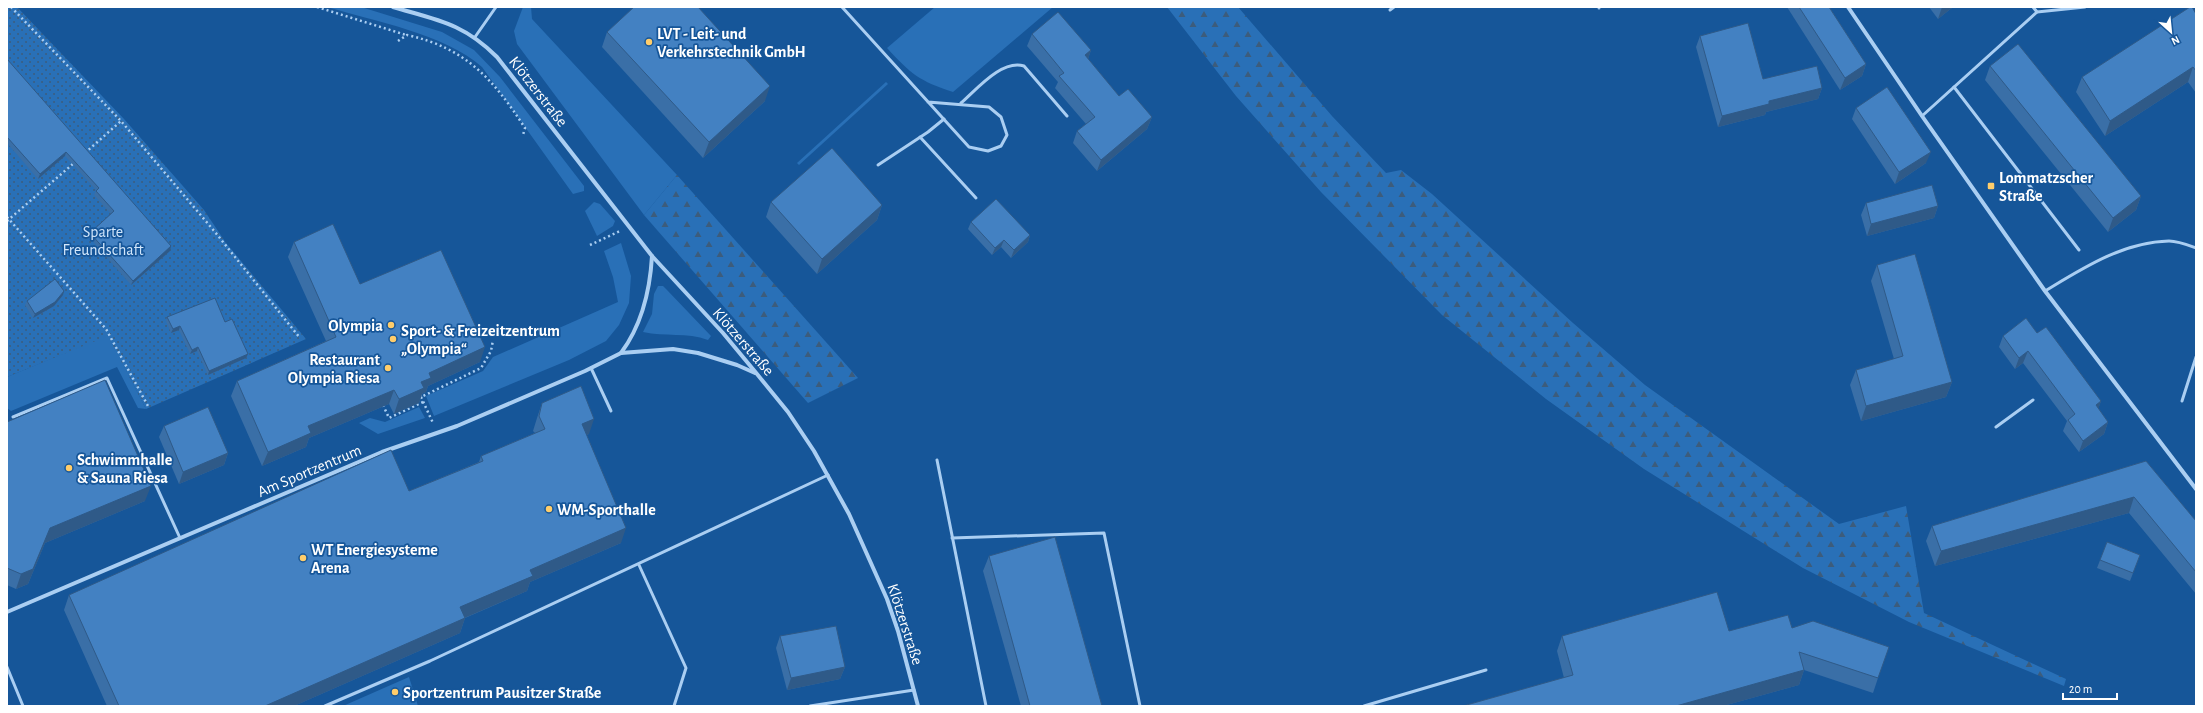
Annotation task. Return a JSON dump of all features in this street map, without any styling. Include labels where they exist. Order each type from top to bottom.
[{"type":"street","name":"Klötzerstraße","points":[[392,7],[452,24],[475,37],[497,57],[652,256],[723,333],[788,412],[828,475],[849,514],[886,599],[918,706]]},
{"type":"street","points":[[1848,7],[1922,116],[2045,291],[2196,489]]},
{"type":"street","name":"Am Sportzentrum","points":[[621,353],[631,340],[643,309],[651,271],[652,256]]},
{"type":"street","name":"Am Sportzentrum","points":[[7,612],[382,452],[457,426],[591,368],[621,353],[673,349],[698,353],[730,362],[757,374]]},
{"type":"lane","points":[[475,37],[496,7]]},
{"type":"lane","points":[[842,7],[928,102],[944,119],[969,147],[988,151],[1001,146],[1007,135],[1001,117],[989,107],[961,103],[928,102]]},
{"type":"lane","points":[[1390,10],[1394,7]]},
{"type":"lane","points":[[2033,7],[2037,12]]},
{"type":"lane","points":[[1922,116],[2037,12],[2085,7]]},
{"type":"lane","points":[[961,103],[1001,68],[1010,64],[1018,64],[1024,66],[1067,116]]},
{"type":"lane","points":[[1954,87],[2079,250]]},
{"type":"lane","points":[[878,165],[944,119]]},
{"type":"lane","points":[[920,137],[976,198]]},
{"type":"lane","points":[[2045,291],[2087,266],[2126,248],[2170,241],[2196,248]]},
{"type":"lane","points":[[2182,401],[2196,357]]},
{"type":"lane","points":[[591,368],[610,411]]},
{"type":"lane","points":[[13,418],[107,378],[180,538]]},
{"type":"lane","points":[[1996,427],[2033,400]]},
{"type":"lane","points":[[937,460],[986,706]]},
{"type":"lane","points":[[325,706],[430,661],[639,565],[828,475]]},
{"type":"lane","points":[[952,538],[1104,533],[1140,706]]},
{"type":"lane","points":[[639,565],[686,668],[674,706]]},
{"type":"lane","points":[[7,667],[23,706]]},
{"type":"lane","points":[[1364,706],[1486,670]]},
{"type":"lane","points":[[810,706],[914,690]]},
{"type":"path","points":[[11,7],[121,121],[215,232],[300,338]]},
{"type":"path","points":[[317,7],[430,42],[465,58],[488,80],[517,116],[525,128],[523,135]]},
{"type":"path","points":[[398,41],[407,35]]},
{"type":"path","points":[[8,220],[121,121]]},
{"type":"path","points":[[7,217],[8,220],[106,329],[148,406]]},
{"type":"path","points":[[590,245],[617,233],[627,225]]},
{"type":"path","points":[[429,416],[420,396],[481,368],[491,351],[493,340]]},
{"type":"path","points":[[382,402],[389,418],[423,402]]},
{"type":"green space","name":"Sparte Freundschaft","points":[[7,7],[17,7],[124,119],[204,210],[226,243],[306,339],[146,409],[108,336],[7,377]]},
{"type":"green space","points":[[327,7],[361,7],[442,32],[474,50],[500,77],[584,186],[584,191],[573,194],[482,67],[467,56],[429,37],[387,23]]},
{"type":"green space","points":[[523,7],[531,7],[532,19],[677,175],[644,215],[517,44],[514,31]]},
{"type":"green space","points":[[935,7],[1053,7],[953,92],[916,76],[887,48]]},
{"type":"green space","points":[[1167,7],[1238,7],[1332,116],[1386,173],[1401,170],[1432,194],[1573,323],[1645,385],[1839,524],[1906,506],[1924,613],[2066,679],[2064,686],[1909,622],[1803,568],[1644,469],[1546,399],[1442,315],[1321,192],[1236,96]]},
{"type":"green space","points":[[886,82],[888,84],[799,165],[797,163]]},
{"type":"green space","points":[[677,175],[858,378],[808,403],[644,215]]},
{"type":"green space","points":[[594,202],[600,204],[615,221],[613,226],[597,236],[585,211]]},
{"type":"green space","points":[[621,243],[631,276],[629,303],[619,325],[606,341],[569,360],[434,416],[426,396],[483,371],[493,357],[618,302],[613,277],[604,251]]},
{"type":"green space","points":[[658,286],[663,286],[711,336],[708,340],[684,335],[643,332],[652,314],[654,294]]},
{"type":"green space","points":[[108,335],[146,409],[138,408],[117,367],[11,411],[7,408],[7,377]]},
{"type":"green space","points":[[419,407],[425,418],[378,434],[359,423],[370,418],[385,422]]},
{"type":"green space","name":"Sportzentrum Pausitzer Straße","points":[[409,677],[418,706],[343,706]]},
{"type":"building","points":[[634,7],[698,7],[770,86],[709,142],[607,32]]},
{"type":"building","points":[[1799,7],[1829,7],[1866,64],[1845,78]]},
{"type":"building","points":[[2192,7],[2196,14],[2196,71],[2193,67],[2110,121],[2082,77]]},
{"type":"building","points":[[1058,12],[1091,50],[1085,55],[1119,96],[1128,89],[1152,117],[1101,160],[1077,131],[1095,117],[1059,76],[1064,73],[1032,34]]},
{"type":"building","points":[[1748,23],[1763,79],[1817,66],[1822,88],[1769,101],[1769,104],[1722,116],[1700,36]]},
{"type":"building","points":[[2018,44],[2141,196],[2113,218],[1990,66]]},
{"type":"building","points":[[7,59],[171,246],[133,281],[90,233],[114,211],[96,191],[99,188],[66,152],[40,174],[7,137]]},
{"type":"building","points":[[1887,87],[1931,152],[1899,172],[1856,108]]},
{"type":"building","points":[[832,148],[882,205],[822,259],[771,202]]},
{"type":"building","points":[[1932,185],[1938,206],[1871,224],[1866,203]]},
{"type":"building","points":[[996,199],[1030,235],[1014,250],[1004,240],[995,248],[971,222]]},
{"type":"building","name":"Olympia","points":[[333,224],[360,284],[441,250],[485,347],[429,373],[431,378],[421,382],[424,388],[399,399],[394,390],[308,426],[311,433],[268,452],[237,381],[336,337],[294,242]]},
{"type":"building","points":[[1915,254],[1952,382],[1866,406],[1856,370],[1903,356],[1877,265]]},
{"type":"building","points":[[55,279],[64,291],[55,302],[35,314],[27,301]]},
{"type":"building","points":[[215,298],[225,322],[232,319],[248,354],[209,371],[198,347],[192,350],[180,326],[173,329],[167,317]]},
{"type":"building","points":[[2026,318],[2037,333],[2046,327],[2101,401],[2096,405],[2108,422],[2083,441],[2068,420],[2075,414],[2028,351],[2019,358],[2003,336]]},
{"type":"building","name":"Schwimmhalle & Sauna Riesa","points":[[105,380],[151,486],[50,528],[33,569],[21,574],[7,568],[7,422]]},
{"type":"building","name":"WT Energiesysteme Arena","points":[[581,386],[594,419],[582,424],[626,528],[530,570],[533,576],[460,607],[465,618],[265,706],[119,706],[69,595],[391,450],[409,491],[483,461],[481,456],[545,429],[539,416],[542,403]]},
{"type":"building","points":[[208,407],[228,453],[183,472],[164,426]]},
{"type":"building","points":[[2146,461],[2196,521],[2196,572],[2134,497],[1941,551],[1932,526]]},
{"type":"building","points":[[1055,537],[1102,706],[1030,706],[989,556]]},
{"type":"building","points":[[2107,542],[2140,555],[2133,573],[2100,560]]},
{"type":"building","points":[[1717,592],[1729,631],[1788,615],[1792,628],[1813,621],[1889,647],[1878,678],[1799,652],[1804,670],[1676,706],[1463,706],[1573,675],[1562,636]]},
{"type":"building","points":[[836,626],[845,667],[791,678],[780,636]]},
{"type":"place","name":"LVT - Leit- und Verkehrstechnik GmbH","points":[[649,42]]},
{"type":"place","name":"Lommatzscher Straße","points":[[1991,186]]},
{"type":"place","name":"Olympia","points":[[391,325]]},
{"type":"place","name":"Sport- & Freizeitzentrum „Olympia“","points":[[393,339]]},
{"type":"place","name":"Restaurant Olympia Riesa","points":[[388,368]]},
{"type":"place","name":"Schwimmhalle & Sauna Riesa","points":[[69,468]]},
{"type":"place","name":"WM-Sporthalle","points":[[549,509]]},
{"type":"place","name":"WT Energiesysteme Arena","points":[[303,558]]},
{"type":"place","name":"Sportzentrum Pausitzer Straße","points":[[395,692]]}]
